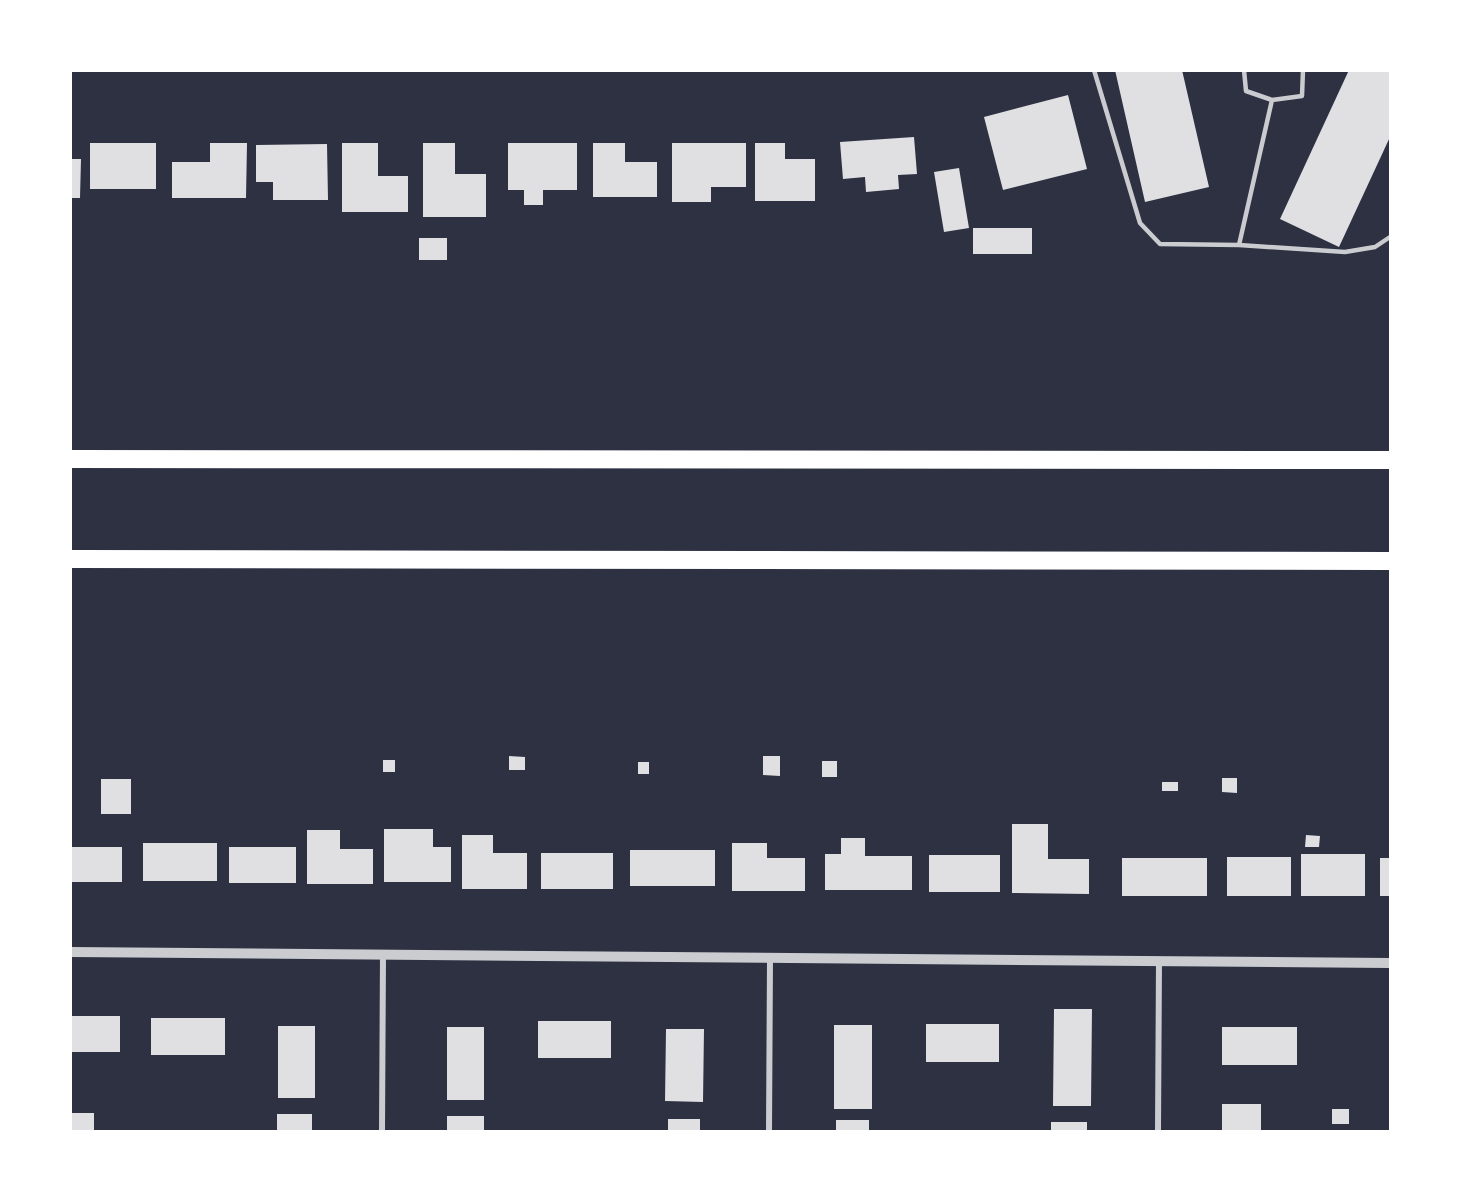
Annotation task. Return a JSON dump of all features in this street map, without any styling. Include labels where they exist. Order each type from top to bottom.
[{"type":"highway","points":[[70,459],[1390,460]]},
{"type":"highway","points":[[70,560],[1390,561]]},
{"type":"street","points":[[70,952],[1390,963]]},
{"type":"street","points":[[382,1131],[383,953]]},
{"type":"street","points":[[769,1131],[770,958]]},
{"type":"street","points":[[1158,1131],[1159,961]]},
{"type":"lane","points":[[1094,70],[1140,223],[1160,244],[1239,245],[1345,252],[1375,248],[1390,237]]},
{"type":"lane","points":[[1244,70],[1246,90],[1272,100],[1302,96],[1303,70]]},
{"type":"lane","points":[[1239,245],[1272,100]]},
{"type":"building","points":[[1115,70],[1182,70],[1209,187],[1145,202]]},
{"type":"building","points":[[1349,70],[1390,72],[1390,137],[1339,247],[1280,219]]},
{"type":"building","points":[[1068,95],[1087,169],[1003,190],[984,117]]},
{"type":"building","points":[[914,137],[917,174],[898,175],[899,189],[866,192],[865,177],[843,179],[840,142]]},
{"type":"building","points":[[90,143],[156,143],[156,189],[90,189]]},
{"type":"building","points":[[210,143],[247,143],[246,198],[172,198],[172,162],[210,162]]},
{"type":"building","points":[[342,143],[378,143],[378,176],[408,176],[408,212],[342,212]]},
{"type":"building","points":[[423,143],[455,143],[455,174],[486,174],[486,217],[423,217]]},
{"type":"building","points":[[508,143],[577,143],[577,190],[543,190],[543,205],[524,205],[524,190],[508,190]]},
{"type":"building","points":[[593,143],[625,143],[625,162],[657,162],[657,197],[593,197]]},
{"type":"building","points":[[672,143],[746,143],[746,187],[711,187],[711,202],[672,202]]},
{"type":"building","points":[[755,143],[785,143],[785,159],[815,159],[815,201],[755,201]]},
{"type":"building","points":[[327,144],[328,200],[273,200],[273,182],[256,182],[256,145]]},
{"type":"building","points":[[70,159],[81,159],[80,198],[70,198]]},
{"type":"building","points":[[959,168],[969,228],[944,232],[934,172]]},
{"type":"building","points":[[973,228],[1032,228],[1032,254],[973,254]]},
{"type":"building","points":[[419,238],[447,238],[447,260],[419,260]]},
{"type":"building","points":[[509,756],[525,757],[525,770],[509,770]]},
{"type":"building","points":[[763,756],[780,756],[780,776],[763,775]]},
{"type":"building","points":[[383,760],[395,760],[395,772],[383,772]]},
{"type":"building","points":[[822,761],[837,761],[837,777],[822,777]]},
{"type":"building","points":[[638,762],[649,762],[649,774],[638,774]]},
{"type":"building","points":[[1222,778],[1237,778],[1237,793],[1222,792]]},
{"type":"building","points":[[101,779],[131,779],[131,814],[101,814]]},
{"type":"building","points":[[1162,782],[1178,782],[1178,791],[1162,791]]},
{"type":"building","points":[[1012,824],[1048,824],[1048,859],[1089,859],[1089,894],[1012,893]]},
{"type":"building","points":[[384,829],[433,829],[433,847],[451,847],[451,882],[384,882]]},
{"type":"building","points":[[307,830],[340,830],[340,849],[373,849],[373,884],[307,884]]},
{"type":"building","points":[[462,835],[493,835],[493,853],[527,853],[527,889],[462,889]]},
{"type":"building","points":[[1306,835],[1320,836],[1319,847],[1305,847]]},
{"type":"building","points":[[841,838],[865,838],[865,856],[912,856],[912,890],[825,890],[825,854],[841,854]]},
{"type":"building","points":[[143,843],[217,843],[217,881],[143,881]]},
{"type":"building","points":[[732,843],[767,843],[767,858],[805,858],[805,891],[732,891]]},
{"type":"building","points":[[70,847],[122,847],[122,882],[70,882]]},
{"type":"building","points":[[229,847],[296,847],[296,883],[229,883]]},
{"type":"building","points":[[630,850],[715,850],[715,886],[630,886]]},
{"type":"building","points":[[541,853],[613,853],[613,889],[541,889]]},
{"type":"building","points":[[1301,854],[1365,854],[1365,896],[1301,896]]},
{"type":"building","points":[[929,855],[1000,855],[1000,892],[929,892]]},
{"type":"building","points":[[1227,857],[1291,857],[1291,896],[1227,896]]},
{"type":"building","points":[[1122,858],[1207,858],[1207,896],[1122,896]]},
{"type":"building","points":[[1380,858],[1390,858],[1390,896],[1380,896]]},
{"type":"building","points":[[1054,1009],[1092,1009],[1091,1106],[1053,1106]]},
{"type":"building","points":[[70,1016],[120,1016],[120,1052],[70,1052]]},
{"type":"building","points":[[151,1018],[225,1018],[225,1055],[151,1055]]},
{"type":"building","points":[[538,1021],[611,1021],[611,1058],[538,1058]]},
{"type":"building","points":[[926,1024],[999,1024],[999,1062],[926,1062]]},
{"type":"building","points":[[834,1025],[872,1025],[872,1109],[834,1109]]},
{"type":"building","points":[[278,1026],[315,1026],[315,1098],[278,1098]]},
{"type":"building","points":[[447,1027],[484,1027],[484,1100],[447,1100]]},
{"type":"building","points":[[1222,1027],[1297,1027],[1297,1065],[1222,1065]]},
{"type":"building","points":[[666,1029],[704,1029],[703,1102],[665,1101]]},
{"type":"building","points":[[1222,1104],[1261,1104],[1261,1132],[1222,1132]]},
{"type":"building","points":[[1332,1109],[1349,1109],[1349,1124],[1332,1124]]},
{"type":"building","points":[[70,1113],[94,1113],[94,1132],[70,1132]]},
{"type":"building","points":[[277,1114],[312,1114],[312,1132],[277,1132]]},
{"type":"building","points":[[447,1116],[484,1116],[484,1132],[447,1132]]},
{"type":"building","points":[[668,1119],[700,1119],[700,1132],[668,1132]]},
{"type":"building","points":[[836,1120],[869,1120],[869,1132],[836,1132]]},
{"type":"building","points":[[1051,1122],[1087,1122],[1087,1132],[1051,1132]]}]
